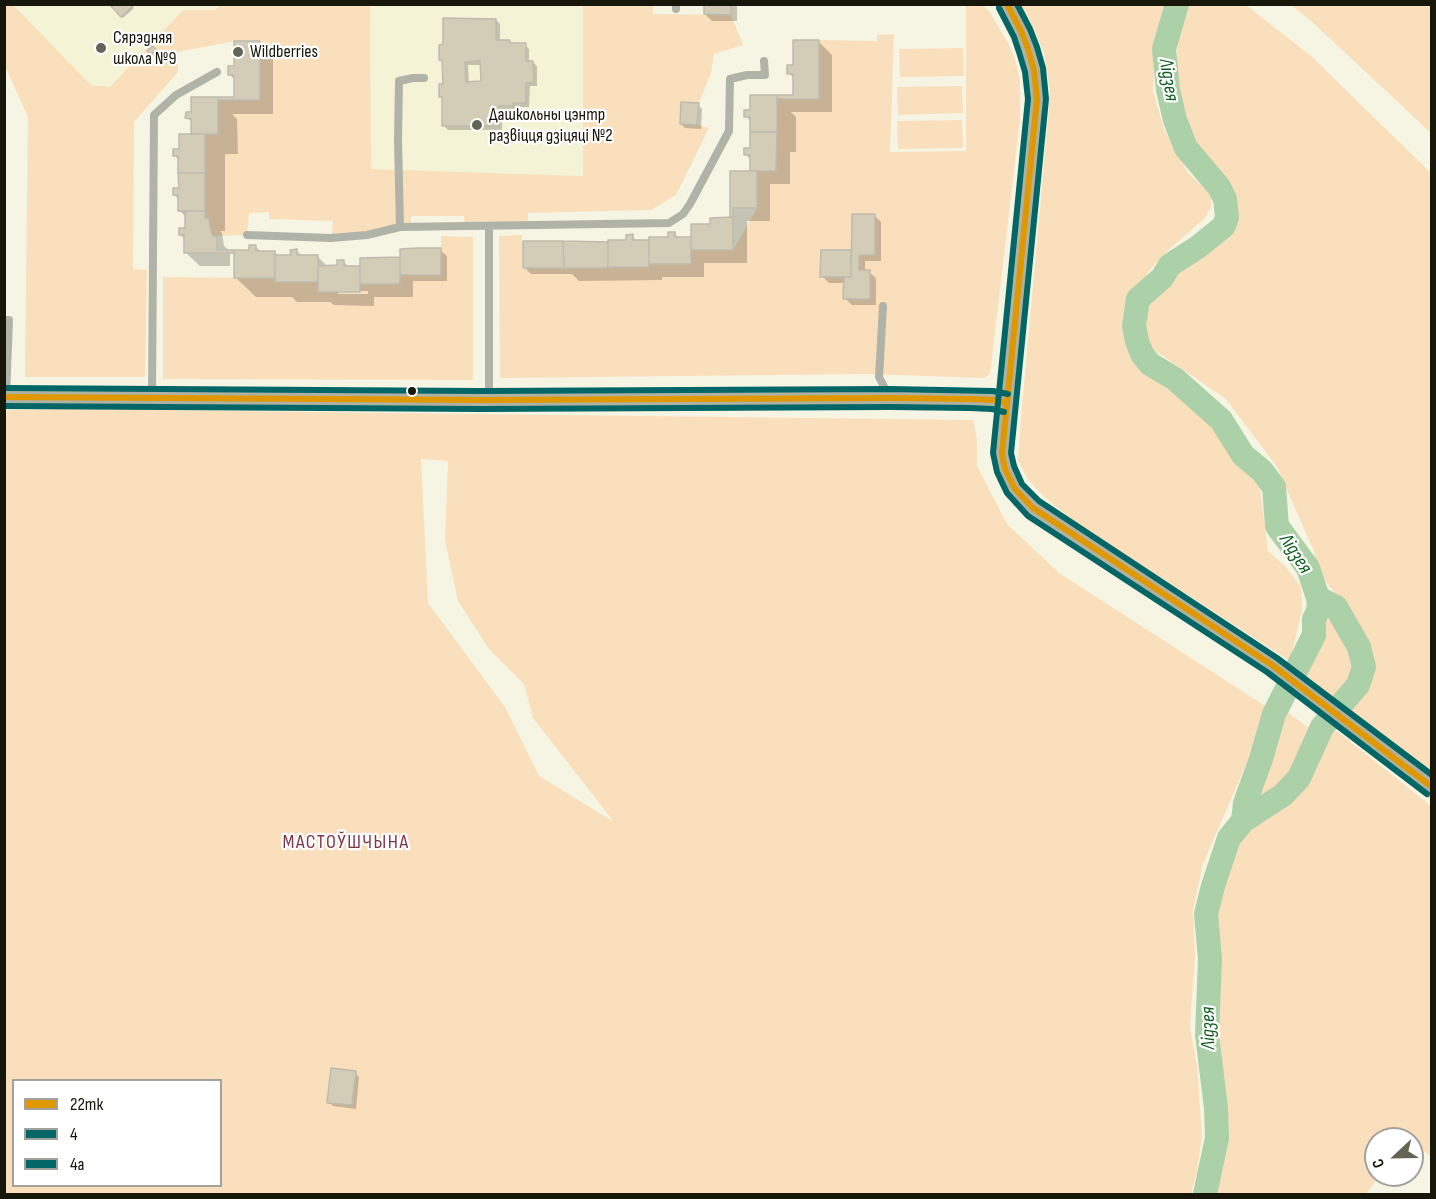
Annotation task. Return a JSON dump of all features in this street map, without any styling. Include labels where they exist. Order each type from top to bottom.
[{"type":"street","points":[[1006,4],[1028,49],[1034,70],[1037,99],[1002,454],[1005,469],[1015,489],[1033,508],[1272,665],[1431,787]]},
{"type":"street","points":[[5,398],[489,400],[890,398],[970,399],[1006,403]]},
{"type":"lane","points":[[247,235],[343,238],[400,227],[669,223],[683,214],[690,204],[729,131],[730,79],[747,75],[765,75],[764,61]]},
{"type":"lane","points":[[152,399],[154,116],[176,95],[217,72]]},
{"type":"lane","points":[[400,227],[399,81],[424,78]]},
{"type":"lane","points":[[489,226],[489,400]]},
{"type":"lane","points":[[883,306],[879,377],[890,398]]},
{"type":"lane","points":[[4,320],[9,320],[5,398]]},
{"type":"shaded area","points":[[221,4],[370,5],[371,169],[583,176],[583,5],[653,5],[653,14],[731,15],[743,45],[714,54],[711,73],[699,103],[681,102],[680,124],[709,128],[676,195],[651,210],[528,213],[528,226],[465,227],[464,216],[411,216],[411,227],[331,238],[333,221],[269,219],[269,212],[249,213],[247,235],[213,236],[205,218],[205,134],[218,134],[218,100],[260,100],[260,42],[234,41],[178,52],[178,72],[134,122],[133,269],[147,270],[145,377],[25,377],[28,117],[5,66],[4,5],[13,5],[91,85],[110,87],[183,10],[215,10]]},
{"type":"shaded area","name":"Сярэдняя школа №9","points":[[13,5],[221,5],[215,10],[183,10],[110,87],[91,85]]},
{"type":"shaded area","name":"Дашкольны цэнтр развіцця дзіцяці №2","points":[[370,5],[583,5],[583,176],[371,169]]},
{"type":"shaded area","points":[[966,5],[982,5],[989,11],[1008,43],[1020,79],[1020,119],[990,374],[984,378],[868,374],[500,378],[499,236],[522,235],[523,268],[649,267],[649,264],[691,250],[733,250],[757,208],[757,171],[776,171],[777,99],[819,99],[819,40],[877,41],[877,35],[894,34],[890,152],[966,151]]},
{"type":"shaded area","points":[[1020,5],[1168,5],[1157,41],[1153,91],[1164,129],[1188,173],[1211,194],[1211,207],[1205,218],[1165,253],[1150,270],[1133,296],[1126,317],[1130,351],[1147,373],[1206,418],[1260,487],[1268,551],[1286,567],[1301,587],[1302,610],[1290,661],[1075,522],[1044,497],[1027,478],[1018,461],[1050,90],[1044,53]]},
{"type":"shaded area","points":[[1187,5],[1246,5],[1311,56],[1431,173],[1431,777],[1348,710],[1361,698],[1372,660],[1356,627],[1337,596],[1319,573],[1314,551],[1277,467],[1226,399],[1145,344],[1142,317],[1163,281],[1202,252],[1230,224],[1228,186],[1218,168],[1204,155],[1182,122],[1175,88],[1178,41]]},
{"type":"shaded area","points":[[1291,5],[1431,5],[1431,133],[1310,20]]},
{"type":"shaded area","points":[[963,48],[964,76],[900,77],[899,49]]},
{"type":"shaded area","points":[[962,86],[963,113],[898,115],[897,87]]},
{"type":"shaded area","points":[[962,120],[963,148],[898,149],[897,121]]},
{"type":"shaded area","points":[[441,236],[473,237],[473,380],[163,379],[163,277],[275,278],[275,282],[318,282],[319,292],[360,292],[360,284],[400,284],[400,275],[441,275]]},
{"type":"shaded area","points":[[4,410],[973,420],[977,440],[977,466],[1007,524],[1059,573],[1270,709],[1203,864],[1193,910],[1195,956],[1190,1027],[1197,1066],[1202,1136],[1191,1194],[5,1194]],"holes":[[[421,459],[448,461],[445,540],[458,601],[489,649],[524,684],[533,718],[614,822],[539,776],[505,707],[428,603]]]},
{"type":"shaded area","points":[[1321,603],[1333,610],[1356,650],[1361,667],[1354,683],[1337,701],[1301,673],[1317,635],[1317,620]]},
{"type":"shaded area","points":[[1283,709],[1313,731],[1289,773],[1265,799],[1249,803]]},
{"type":"shaded area","points":[[1328,729],[1338,732],[1431,806],[1431,1157],[1424,1151],[1424,1127],[1364,1127],[1364,1187],[1371,1187],[1366,1194],[1215,1194],[1220,1175],[1218,1158],[1220,1129],[1209,991],[1214,963],[1213,914],[1220,880],[1234,841],[1246,825],[1303,786]]},
{"type":"building","points":[[132,4],[133,6],[121,17],[110,5]]},
{"type":"building","points":[[704,4],[731,4],[731,15],[704,14]]},
{"type":"building","points":[[443,18],[496,19],[496,40],[526,43],[526,61],[533,61],[534,83],[526,83],[526,103],[499,106],[499,126],[442,126],[442,97],[439,97],[439,84],[443,84],[439,45],[443,44]],"holes":[[[480,61],[481,81],[466,82],[465,62]]]},
{"type":"building","points":[[793,40],[819,40],[819,99],[777,99],[777,95],[793,95],[793,74],[787,74],[787,65],[793,65]]},
{"type":"building","points":[[234,41],[260,41],[260,100],[218,100],[218,97],[234,97],[234,75],[228,75],[228,66],[234,66]]},
{"type":"building","points":[[152,46],[156,49],[151,55],[147,51]]},
{"type":"building","points":[[750,95],[777,95],[777,132],[750,132],[750,117],[744,117],[744,110],[750,110]]},
{"type":"building","points":[[191,97],[218,97],[218,134],[191,134],[191,119],[185,118],[186,112],[191,112]]},
{"type":"building","points":[[681,102],[699,103],[697,125],[680,124]]},
{"type":"building","points":[[750,132],[777,132],[776,171],[750,171],[750,155],[744,155],[744,148],[750,148]]},
{"type":"building","points":[[179,134],[205,134],[205,173],[178,173],[178,156],[173,156],[173,149],[179,149]]},
{"type":"building","points":[[730,171],[757,171],[757,208],[733,208],[733,217],[730,217]]},
{"type":"building","points":[[178,173],[205,173],[205,211],[178,211],[178,195],[173,195],[173,188],[179,188]]},
{"type":"building","points":[[185,211],[205,211],[205,218],[209,218],[213,236],[217,236],[217,250],[234,250],[234,253],[184,253],[184,235],[179,235],[179,228],[185,228]]},
{"type":"building","points":[[852,214],[875,214],[875,255],[859,255],[859,270],[870,270],[870,299],[843,299],[844,277],[851,277]]},
{"type":"building","points":[[733,217],[733,250],[691,250],[691,224],[710,224],[710,218]]},
{"type":"building","points":[[668,232],[675,232],[675,237],[691,237],[691,264],[649,264],[649,237],[668,237]]},
{"type":"building","points":[[633,234],[633,240],[649,240],[649,267],[608,267],[608,240],[626,240],[626,235]]},
{"type":"building","points":[[523,241],[563,241],[564,268],[523,268]]},
{"type":"building","points":[[563,241],[608,242],[608,268],[564,268]]},
{"type":"building","points":[[249,245],[256,245],[256,251],[275,251],[275,278],[234,278],[234,250],[249,250]]},
{"type":"building","points":[[441,248],[441,275],[400,275],[400,249]]},
{"type":"building","points":[[297,249],[297,255],[318,255],[318,282],[275,282],[275,255],[291,255],[290,250]]},
{"type":"building","points":[[821,250],[851,250],[851,277],[820,277]]},
{"type":"building","points":[[400,257],[400,284],[360,284],[360,258]]},
{"type":"building","points":[[337,260],[344,260],[344,266],[360,266],[360,292],[318,292],[318,266],[337,265]]},
{"type":"building","points":[[331,1068],[356,1071],[352,1105],[327,1103]]},
{"type":"waterway","name":"Лідзея","points":[[1177,4],[1164,49],[1168,90],[1175,120],[1186,148],[1219,187],[1225,199],[1227,217],[1224,226],[1198,247],[1170,265],[1162,278],[1138,299],[1134,326],[1137,341],[1142,354],[1150,364],[1175,379],[1221,420],[1243,455],[1262,471],[1274,487],[1277,526],[1308,568],[1318,598],[1319,609],[1314,619],[1314,635],[1274,714],[1245,803],[1243,821],[1229,838],[1206,914],[1210,959],[1207,1035],[1216,1108],[1217,1138],[1205,1194]]},
{"type":"waterway","points":[[1243,821],[1283,795],[1299,778],[1322,727],[1358,685],[1364,667],[1359,647],[1336,607],[1318,598]]},
{"type":"transit line","name":"22тк","points":[[1007,4],[1028,49],[1034,70],[1037,99],[1002,454],[1005,469],[1015,489],[1033,508],[1272,665],[1432,787]]},
{"type":"transit line","name":"4а","points":[[1017,4],[1037,47],[1043,68],[1046,99],[1011,453],[1022,484],[1039,501],[1277,658],[1432,775]]},
{"type":"transit line","name":"4","points":[[999,8],[1019,52],[1025,72],[1028,99],[993,453],[997,472],[1007,493],[1028,516],[1267,672],[1427,794]]},
{"type":"transit line","name":"4а","points":[[4,388],[481,391],[890,389],[993,391],[1008,394]]},
{"type":"transit line","name":"22тк","points":[[4,397],[481,400],[890,398],[970,399],[1006,403]]},
{"type":"transit line","name":"4","points":[[4,406],[481,409],[890,407],[970,408],[1004,412]]},
{"type":"place","name":"Сярэдняя школа №9","points":[[101,48]]},
{"type":"place","name":"Wildberries","points":[[238,52]]},
{"type":"place","name":"Дашкольны цэнтр развіцця дзіцяці №2","points":[[477,125]]},
{"type":"district","name":"МАСТОЎШЧЫНА","points":[[346,843]]}]
